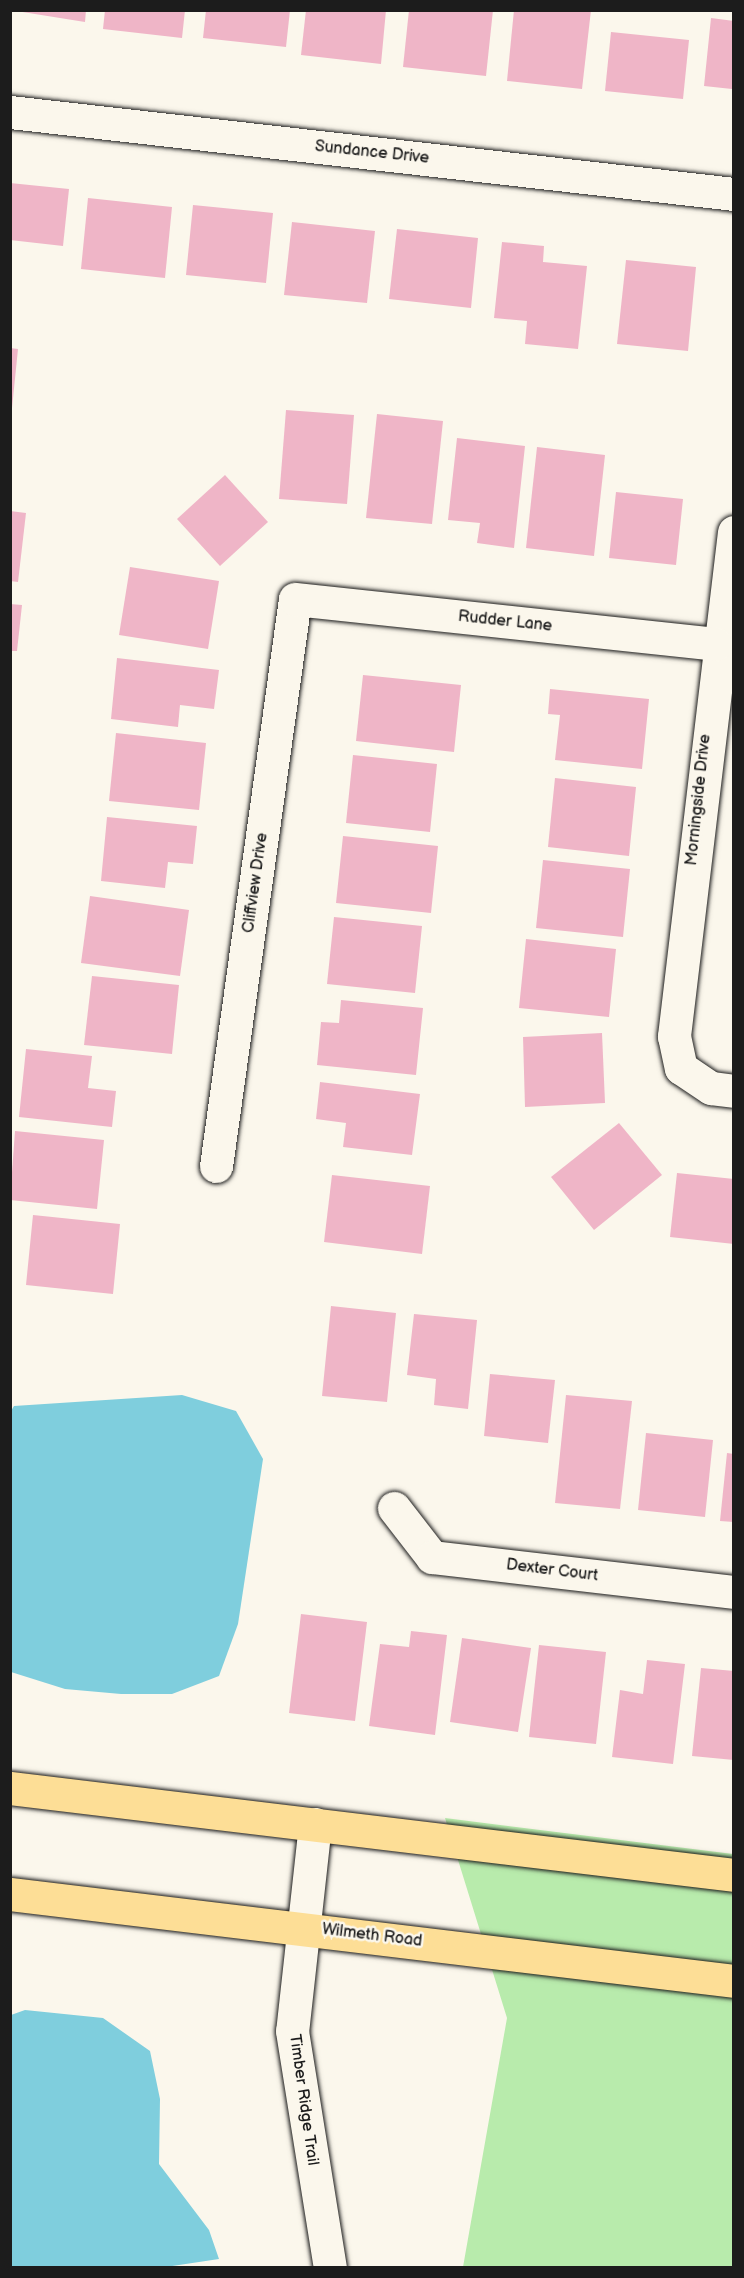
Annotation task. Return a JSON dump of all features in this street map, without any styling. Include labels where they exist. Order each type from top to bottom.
[{"type":"main road","points":[[10,1788],[734,1875]]},
{"type":"main road","name":"Wilmeth Road","points":[[10,1894],[734,1982]]},
{"type":"street","name":"Sundance Drive","points":[[10,112],[734,194]]},
{"type":"street","name":"Morningside Drive","points":[[734,532],[716,644],[674,1036],[681,1068],[711,1088],[734,1091]]},
{"type":"street","name":"Rudder Lane","points":[[295,599],[716,644]]},
{"type":"street","name":"Cliffview Drive","points":[[216,1166],[295,599]]},
{"type":"street","name":"Dexter Court","points":[[394,1508],[432,1557],[734,1592]]},
{"type":"street","name":"Timber Ridge Trail","points":[[315,1824],[294,1999],[295,2064],[330,2268]]},
{"type":"green space","points":[[445,1818],[733,1854],[733,2267],[463,2267],[507,2018]]},
{"type":"water","points":[[182,1395],[236,1411],[263,1459],[238,1624],[219,1676],[172,1694],[121,1694],[65,1689],[11,1672],[11,1411],[14,1406]]},
{"type":"water","points":[[25,2010],[103,2018],[150,2051],[160,2099],[159,2164],[209,2230],[219,2259],[159,2268],[11,2267],[11,2015]]},
{"type":"building","points":[[10,10],[86,10],[85,22]]},
{"type":"building","points":[[105,10],[185,10],[182,38],[103,29]]},
{"type":"building","points":[[206,10],[290,10],[286,47],[203,38]]},
{"type":"building","points":[[306,10],[386,10],[381,64],[301,55]]},
{"type":"building","points":[[409,10],[493,10],[486,76],[403,67]]},
{"type":"building","points":[[514,10],[591,10],[582,89],[507,81]]},
{"type":"building","points":[[711,18],[734,21],[734,110],[732,89],[704,86]]},
{"type":"building","points":[[611,32],[689,40],[683,99],[605,91]]},
{"type":"building","points":[[10,183],[69,189],[63,246],[10,240]]},
{"type":"building","points":[[88,198],[172,207],[165,278],[81,269]]},
{"type":"building","points":[[193,205],[273,213],[266,283],[186,275]]},
{"type":"building","points":[[292,222],[375,231],[367,303],[284,295]]},
{"type":"building","points":[[397,229],[478,238],[471,308],[389,299]]},
{"type":"building","points":[[502,242],[544,246],[543,262],[587,266],[578,349],[525,344],[527,321],[494,318]]},
{"type":"building","points":[[626,260],[696,267],[688,351],[617,344]]},
{"type":"building","points":[[10,348],[18,349],[12,408],[10,408]]},
{"type":"building","points":[[286,410],[354,415],[347,504],[279,499]]},
{"type":"building","points":[[377,414],[443,421],[432,524],[366,518]]},
{"type":"building","points":[[457,438],[525,446],[514,548],[477,543],[480,523],[448,520]]},
{"type":"building","points":[[537,447],[605,455],[594,556],[526,548]]},
{"type":"building","points":[[225,475],[268,522],[220,566],[177,519]]},
{"type":"building","points":[[616,492],[683,499],[676,565],[609,558]]},
{"type":"building","points":[[10,511],[26,513],[18,582],[10,581]]},
{"type":"building","points":[[130,567],[219,581],[208,649],[119,635]]},
{"type":"building","points":[[10,604],[22,605],[17,651],[10,651]]},
{"type":"building","points":[[117,658],[219,670],[214,709],[180,705],[178,727],[111,719]]},
{"type":"building","points":[[363,675],[461,685],[454,752],[356,741]]},
{"type":"building","points":[[550,689],[649,699],[642,769],[555,760],[560,715],[548,714]]},
{"type":"building","points":[[116,733],[206,743],[199,810],[109,801]]},
{"type":"building","points":[[353,755],[437,764],[430,832],[346,823]]},
{"type":"building","points":[[555,778],[636,787],[629,856],[548,847]]},
{"type":"building","points":[[107,817],[197,826],[193,864],[168,862],[165,888],[101,881]]},
{"type":"building","points":[[343,836],[438,846],[431,913],[336,903]]},
{"type":"building","points":[[543,860],[630,869],[623,937],[536,928]]},
{"type":"building","points":[[90,896],[189,910],[180,976],[81,963]]},
{"type":"building","points":[[334,917],[422,926],[415,993],[327,984]]},
{"type":"building","points":[[526,939],[616,949],[609,1017],[519,1008]]},
{"type":"building","points":[[92,976],[179,985],[172,1054],[84,1045]]},
{"type":"building","points":[[341,1000],[423,1008],[416,1075],[317,1065],[321,1022],[339,1023]]},
{"type":"building","points":[[602,1033],[605,1103],[525,1107],[523,1037]]},
{"type":"building","points":[[26,1049],[92,1056],[88,1088],[116,1091],[112,1127],[19,1117]]},
{"type":"building","points":[[320,1082],[420,1094],[412,1155],[343,1147],[346,1123],[316,1119]]},
{"type":"building","points":[[619,1123],[662,1175],[594,1230],[551,1177]]},
{"type":"building","points":[[15,1131],[104,1140],[97,1209],[10,1200]]},
{"type":"building","points":[[677,1173],[734,1179],[734,1244],[670,1237]]},
{"type":"building","points":[[332,1175],[430,1186],[422,1254],[324,1242]]},
{"type":"building","points":[[33,1215],[120,1224],[113,1294],[26,1285]]},
{"type":"building","points":[[331,1306],[396,1313],[387,1402],[322,1396]]},
{"type":"building","points":[[414,1314],[477,1320],[468,1409],[434,1405],[436,1379],[407,1375]]},
{"type":"building","points":[[490,1374],[555,1380],[548,1443],[484,1436]]},
{"type":"building","points":[[566,1395],[632,1401],[620,1509],[555,1503]]},
{"type":"building","points":[[646,1433],[713,1440],[705,1517],[638,1510]]},
{"type":"building","points":[[727,1453],[734,1454],[734,1522],[720,1521]]},
{"type":"building","points":[[301,1614],[367,1622],[355,1721],[289,1713]]},
{"type":"building","points":[[411,1631],[447,1635],[435,1735],[369,1726],[380,1644],[409,1647]]},
{"type":"building","points":[[462,1638],[531,1648],[518,1732],[450,1722]]},
{"type":"building","points":[[539,1645],[606,1652],[596,1744],[529,1737]]},
{"type":"building","points":[[647,1660],[685,1664],[673,1764],[612,1757],[620,1690],[643,1694]]},
{"type":"building","points":[[701,1668],[734,1671],[734,1760],[692,1756]]}]
